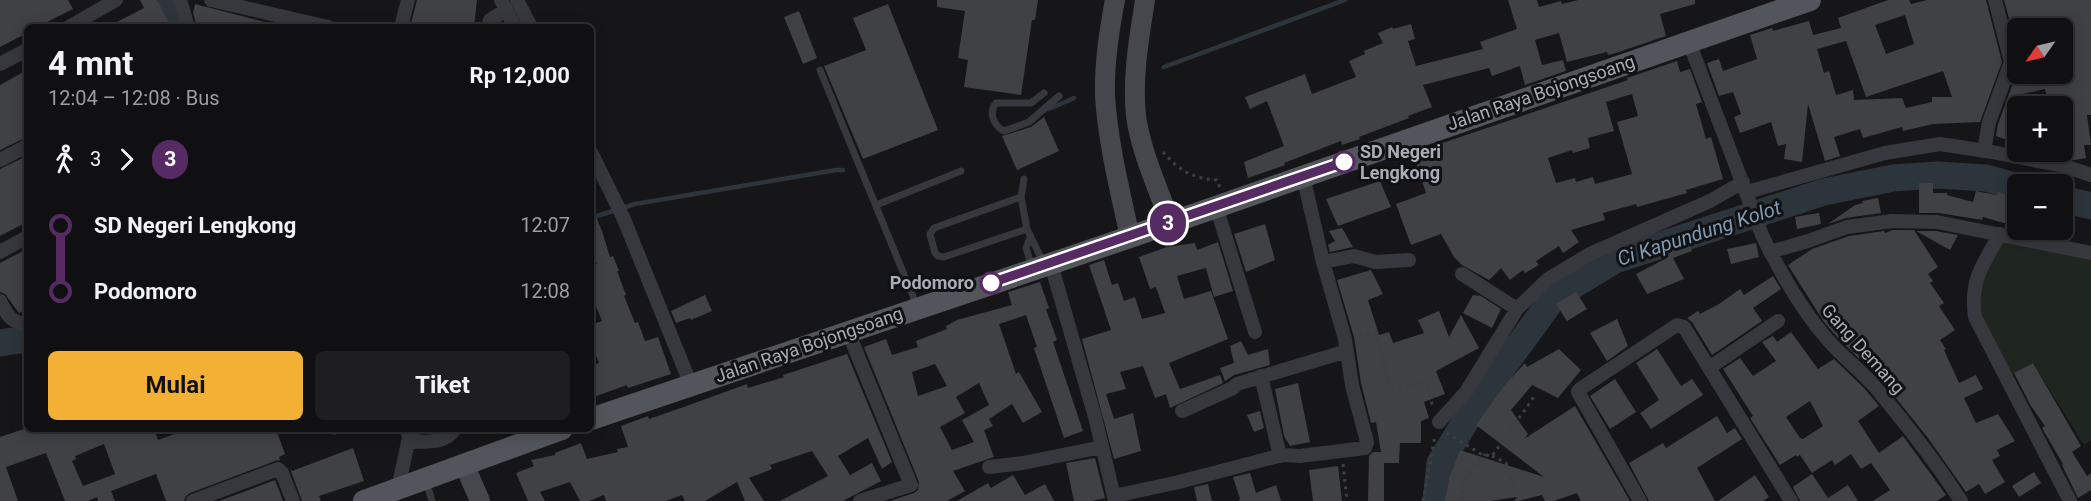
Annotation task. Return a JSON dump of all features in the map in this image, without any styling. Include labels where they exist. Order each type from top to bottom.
[{"type":"main road","name":"Jalan Raya Bojongsoang","points":[[594,418],[1130,237],[1810,0]]},
{"type":"main road","points":[[365,501],[554,432]]},
{"type":"street","points":[[90,0],[95,14]]},
{"type":"street","points":[[75,24],[116,0]]},
{"type":"street","points":[[180,0],[187,24]]},
{"type":"street","points":[[211,0],[315,24]]},
{"type":"street","points":[[402,24],[408,0]]},
{"type":"street","points":[[517,0],[529,24]]},
{"type":"street","points":[[1115,0],[1105,95],[1130,237]]},
{"type":"street","points":[[1145,0],[1136,62],[1137,118],[1148,163],[1170,222]]},
{"type":"street","points":[[1983,151],[1989,122],[2012,62],[1995,0]]},
{"type":"street","points":[[489,24],[490,20],[504,5],[514,24]]},
{"type":"street","name":"Gang Demang","points":[[1689,42],[1770,252],[1810,318],[1828,340],[1875,387],[1961,501]]},
{"type":"street","points":[[0,64],[24,52]]},
{"type":"street","points":[[1109,124],[1114,133],[1119,136],[1124,135],[1132,129],[1137,118]]},
{"type":"street","points":[[1440,426],[1466,392],[1517,309],[1548,279],[1590,254],[1710,201],[1885,153],[1940,144],[2064,166],[2091,175]]},
{"type":"street","points":[[0,160],[24,148]]},
{"type":"street","points":[[594,158],[620,211],[691,385]]},
{"type":"street","points":[[1043,266],[1102,447],[1114,498],[1280,456],[1363,449],[1367,442],[1352,385],[1346,345],[1323,262],[1303,176]]},
{"type":"street","points":[[1221,205],[1255,332]]},
{"type":"street","points":[[1770,252],[1847,227],[1892,221],[1937,222],[2091,253]]},
{"type":"street","points":[[2000,234],[1978,273],[1974,288],[1975,317],[2070,501]]},
{"type":"street","points":[[0,252],[24,239]]},
{"type":"street","points":[[1323,262],[1354,256],[1375,262],[1409,260]]},
{"type":"street","points":[[1462,274],[1517,309]]},
{"type":"street","points":[[0,302],[15,323],[24,324]]},
{"type":"street","points":[[1709,368],[1778,321]]},
{"type":"street","points":[[1640,501],[1578,392],[1580,388],[1677,325],[1684,327],[1791,501]]},
{"type":"street","points":[[848,332],[911,485],[860,501]]},
{"type":"street","points":[[1182,411],[1238,384],[1346,345]]},
{"type":"street","points":[[1261,376],[1280,456]]},
{"type":"street","points":[[398,489],[405,435],[439,441],[448,438],[453,432]]},
{"type":"street","points":[[989,467],[1023,463],[1102,447]]},
{"type":"street","points":[[464,464],[480,501]]},
{"type":"street","points":[[193,501],[274,469],[282,473],[293,501]]},
{"type":"lane","points":[[820,70],[918,308]]},
{"type":"lane","points":[[1044,93],[1031,103],[996,103],[991,113],[997,126],[1004,131],[1029,122],[1059,96]]},
{"type":"lane","points":[[876,205],[961,171]]},
{"type":"lane","points":[[1024,179],[1022,197],[1027,229],[1030,238],[1036,244],[1043,266]]},
{"type":"lane","points":[[1022,197],[934,228],[930,234],[935,253],[944,257],[1027,229]]},
{"type":"lane","points":[[1030,238],[1026,248],[1043,266]]},
{"type":"lane","points":[[425,478],[432,501]]},
{"type":"path","points":[[1159,145],[1174,166],[1180,170],[1198,178],[1217,180],[1221,205]]},
{"type":"path","points":[[1346,345],[1376,333],[1390,387],[1394,389],[1425,384],[1440,426],[1423,501]]},
{"type":"path","points":[[1492,456],[1534,397]]},
{"type":"path","points":[[1440,426],[1466,445],[1506,463],[1517,501]]},
{"type":"path","points":[[1341,452],[1347,501]]},
{"type":"path","points":[[1463,501],[1463,482],[1485,454]]},
{"type":"shaded area","points":[[2004,239],[2091,258],[2091,440],[2084,445],[2033,363],[2010,375],[1994,348],[1980,317],[1977,298],[1987,267]]},
{"type":"building","points":[[0,0],[68,0],[73,9],[43,24],[24,24],[24,35],[0,47]]},
{"type":"building","points":[[140,0],[157,0],[169,24],[113,24],[144,8]]},
{"type":"building","points":[[417,0],[477,0],[474,24],[411,24]]},
{"type":"building","points":[[937,0],[1038,0],[1035,20],[1032,20],[1021,95],[964,87],[968,60],[958,58],[965,11],[937,7]]},
{"type":"building","points":[[1508,0],[1537,0],[1539,7],[1561,1],[1562,4],[1578,0],[1695,0],[1695,4],[1660,14],[1666,36],[1608,55],[1607,52],[1567,62],[1559,33],[1535,40],[1542,65],[1563,60],[1566,71],[1525,85],[1520,66],[1492,76],[1489,68],[1423,85],[1432,107],[1359,137],[1360,139],[1342,145],[1341,141],[1248,178],[1244,162],[1284,146],[1267,101],[1250,109],[1245,97],[1305,74],[1312,94],[1356,77],[1349,61],[1365,54],[1364,51],[1383,43],[1378,33],[1392,27],[1393,29],[1411,24],[1415,39],[1408,41],[1416,66],[1483,49],[1480,42],[1517,29]]},
{"type":"building","points":[[1888,0],[1909,0],[1911,4],[1927,0],[1986,0],[2002,62],[1980,122],[1933,124],[1903,131],[1902,127],[1863,138],[1860,129],[1834,137],[1840,156],[1825,161],[1808,104],[1802,162],[1784,159],[1786,144],[1778,146],[1771,122],[1740,133],[1734,117],[1741,114],[1733,92],[1719,96],[1707,63],[1719,59],[1723,71],[1757,59],[1750,35],[1809,21],[1813,35],[1841,28],[1838,18]],"holes":[[[1905,15],[1914,44],[1886,54],[1875,25]],[[1846,41],[1866,97],[1943,71],[1952,97],[1932,97],[1932,102],[1906,108],[1902,98],[1854,100],[1853,90],[1836,95],[1829,71],[1824,73],[1817,49]]]},
{"type":"building","points":[[2004,0],[2091,0],[2091,115],[2087,115],[2091,145],[2084,145],[2086,158],[2073,160],[2073,96],[2048,96],[2045,89],[2018,96],[2008,96],[2013,84],[2073,84],[2073,18],[2009,18]]},
{"type":"building","points":[[195,4],[269,24],[196,24],[193,13]]},
{"type":"building","points":[[888,4],[938,130],[863,159],[824,66],[866,50],[853,18]]},
{"type":"building","points":[[799,11],[817,58],[803,64],[784,17]]},
{"type":"building","points":[[1677,61],[1680,72],[1690,69],[1702,102],[1696,104],[1706,139],[1711,137],[1723,179],[1686,190],[1687,193],[1637,207],[1636,204],[1603,213],[1605,220],[1571,230],[1579,242],[1563,253],[1559,246],[1536,261],[1539,265],[1525,273],[1523,270],[1510,280],[1501,268],[1489,280],[1462,265],[1454,257],[1441,234],[1411,245],[1396,204],[1426,193],[1413,153],[1628,80],[1627,78]],"holes":[[[1632,94],[1638,116],[1617,122],[1632,174],[1595,184],[1593,177],[1576,182],[1575,178],[1556,183],[1548,158],[1572,150],[1573,153],[1590,148],[1588,138],[1614,131],[1606,102]]]},
{"type":"building","points":[[24,72],[24,138],[0,150],[0,85]]},
{"type":"building","points":[[2007,100],[2007,140],[1996,136]]},
{"type":"building","points":[[1044,117],[1059,151],[1017,170],[1002,136],[1031,127]]},
{"type":"building","points":[[24,157],[24,224],[0,236],[0,169]]},
{"type":"building","points":[[1380,181],[1391,207],[1338,226],[1326,199]]},
{"type":"building","points":[[1919,183],[1933,183],[1933,193],[1947,193],[1947,195],[1973,202],[1976,191],[2007,195],[2007,224],[1983,217],[1982,220],[1939,213],[1919,213]]},
{"type":"building","points":[[1878,198],[1881,213],[1846,218],[1828,224],[1855,205],[1863,203],[1862,201]]},
{"type":"building","points":[[594,212],[610,257],[613,256],[619,271],[617,271],[626,295],[624,296],[635,323],[638,322],[645,341],[658,337],[671,374],[628,388],[627,385],[594,397],[594,365],[599,363],[594,350],[594,324],[602,321],[594,301],[594,265],[597,264],[594,257]]},
{"type":"building","points":[[1819,213],[1821,224],[1797,229],[1795,217]]},
{"type":"building","points":[[1265,224],[1275,260],[1246,272],[1234,234]]},
{"type":"building","points":[[1342,228],[1353,247],[1330,252],[1328,245],[1335,241],[1329,231]]},
{"type":"building","points":[[1893,230],[1914,230],[1938,267],[1928,274],[1933,281],[1930,283],[1944,303],[1939,306],[1955,330],[1940,340],[1946,349],[1944,350],[1959,383],[1976,375],[1983,389],[1964,398],[1976,423],[1998,414],[2015,441],[1997,450],[2000,456],[1992,460],[2005,482],[1985,494],[1979,484],[1966,492],[1928,438],[1883,382],[1824,322],[1788,265],[1812,249],[1849,236],[1884,231],[1885,233]]},
{"type":"building","points":[[1916,231],[1936,231],[1958,235],[1950,250]]},
{"type":"building","points":[[1688,239],[1692,251],[1673,258],[1684,279],[1647,294],[1636,274],[1665,259],[1661,249]]},
{"type":"building","points":[[1218,242],[1233,291],[1214,297],[1206,268],[1177,276],[1184,299],[1211,291],[1228,339],[1169,363],[1180,389],[1220,375],[1223,383],[1170,408],[1166,394],[1155,398],[1143,366],[1120,372],[1126,389],[1106,394],[1114,419],[1133,413],[1141,451],[1114,459],[1082,339],[1111,330],[1089,265],[1104,260],[1112,285],[1118,283],[1124,301],[1135,297],[1142,319],[1165,313],[1156,287],[1150,289],[1139,257],[1167,247],[1195,243],[1197,250]]},
{"type":"building","points":[[1756,243],[1759,257],[1731,264],[1727,249]]},
{"type":"building","points":[[24,251],[24,310],[19,313],[5,294],[0,292],[0,263]]},
{"type":"building","points":[[1371,270],[1383,294],[1368,300],[1379,335],[1389,332],[1393,343],[1424,333],[1418,320],[1439,311],[1449,337],[1461,315],[1479,348],[1436,371],[1445,394],[1424,402],[1429,418],[1421,421],[1421,443],[1400,443],[1399,463],[1384,463],[1384,501],[1368,501],[1369,456],[1373,452],[1381,452],[1376,422],[1371,423],[1361,383],[1354,337],[1337,280]]},
{"type":"building","points":[[1773,276],[1781,289],[1753,308],[1762,321],[1712,355],[1692,322],[1687,318],[1698,311],[1700,314],[1719,304],[1740,289],[1744,295]]},
{"type":"building","points":[[1040,282],[1049,308],[1046,309],[1057,340],[1053,342],[1083,431],[1064,438],[1034,348],[1037,347],[1026,315],[999,324],[1016,374],[1019,372],[1042,412],[1023,423],[1012,404],[989,419],[993,426],[984,430],[994,457],[953,471],[965,491],[947,501],[890,501],[914,493],[918,490],[919,482],[864,347],[886,339],[892,355],[918,347],[916,341],[947,329],[946,326],[957,320],[1012,305],[1008,292]],"holes":[[[935,364],[947,386],[918,396],[912,372]],[[979,383],[989,405],[962,420],[974,442],[952,450],[940,427],[965,413],[956,397]]]},
{"type":"building","points":[[1576,292],[1587,309],[1567,321],[1556,304]]},
{"type":"building","points":[[705,295],[712,311],[691,320],[690,318],[676,323],[671,311]]},
{"type":"building","points":[[1473,295],[1481,296],[1501,309],[1492,328],[1463,313]]},
{"type":"building","points":[[1617,319],[1628,346],[1607,361],[1590,333]]},
{"type":"building","points":[[1791,332],[1818,369],[1834,359],[1879,406],[1858,421],[1879,453],[1903,436],[1946,495],[1937,501],[1873,501],[1890,490],[1871,463],[1861,469],[1851,454],[1835,465],[1832,460],[1812,473],[1800,455],[1780,465],[1750,418],[1753,416],[1723,369],[1740,358],[1753,376],[1776,361],[1762,342],[1773,336],[1777,342]],"holes":[[[1810,401],[1823,426],[1803,439],[1786,417]]]},
{"type":"building","points":[[1241,341],[1248,355],[1268,349],[1270,365],[1234,375],[1225,381],[1220,368],[1234,363],[1230,346]]},
{"type":"building","points":[[1559,349],[1581,370],[1558,398],[1532,385],[1511,410],[1528,434],[1524,439],[1575,406],[1630,501],[1581,501],[1577,493],[1554,501],[1545,501],[1542,495],[1518,501],[1517,497],[1490,501],[1445,501],[1449,479],[1460,450],[1544,477],[1476,425],[1504,386],[1525,363],[1527,367]]},
{"type":"building","points":[[1657,349],[1681,386],[1692,379],[1703,395],[1651,429],[1640,413],[1659,400],[1636,363]]},
{"type":"building","points":[[847,354],[892,462],[882,469],[868,438],[838,456],[850,475],[872,463],[881,481],[843,501],[780,501],[828,476],[812,451],[770,465],[772,469],[749,478],[764,501],[745,501],[737,482],[705,501],[685,501],[682,495],[666,501],[606,501],[604,495],[589,501],[580,501],[570,482],[540,492],[545,501],[528,501],[516,473],[534,466],[531,460],[555,455],[555,453],[581,443],[587,459],[618,452],[617,449],[628,447],[621,426],[648,416],[649,419],[747,384],[748,388],[784,377],[783,375]]},
{"type":"building","points":[[2033,363],[2081,446],[2072,452],[2087,476],[2091,473],[2091,490],[2078,498],[2063,464],[2042,428],[2045,426],[2031,406],[2014,373]]},
{"type":"building","points":[[1615,379],[1636,412],[1610,429],[1590,396]]},
{"type":"building","points":[[1298,383],[1310,442],[1290,446],[1284,436],[1275,389]]},
{"type":"building","points":[[1260,411],[1264,428],[1254,432],[1247,415]]},
{"type":"building","points":[[1717,416],[1727,433],[1735,428],[1742,439],[1697,468],[1715,501],[1649,501],[1629,463],[1663,443],[1666,448]]},
{"type":"building","points":[[24,429],[24,432],[53,432],[54,434],[60,432],[155,432],[158,440],[180,432],[277,432],[285,454],[279,457],[280,460],[190,493],[184,501],[166,501],[156,474],[111,491],[115,501],[98,501],[97,497],[88,501],[65,501],[46,453],[6,467],[18,501],[0,501],[0,437]],"holes":[[[104,444],[115,474],[83,486],[72,461],[76,459],[75,456]]]},
{"type":"building","points":[[353,448],[364,481],[319,496],[321,501],[302,501],[290,469],[292,471]]},
{"type":"building","points":[[1095,458],[1105,498],[1074,501],[1066,463]]},
{"type":"building","points":[[1338,466],[1342,501],[1313,501],[1309,470]]},
{"type":"building","points":[[2034,472],[2041,483],[2019,497],[2012,486]]},
{"type":"building","points":[[1250,473],[1256,493],[1276,485],[1281,501],[1238,501],[1240,499],[1233,477]]},
{"type":"building","points":[[1812,474],[1828,498],[1848,485],[1858,501],[1800,501],[1793,487]]},
{"type":"building","points":[[1013,475],[1025,495],[1045,484],[1054,501],[957,501],[988,483],[991,488]]},
{"type":"building","points":[[1755,475],[1769,497],[1763,501],[1718,501]]},
{"type":"building","points":[[275,480],[283,501],[219,501]]},
{"type":"building","points":[[1208,484],[1212,501],[1197,501],[1194,487]]},
{"type":"waterway","points":[[171,0],[176,24]]},
{"type":"waterway","points":[[1164,67],[1345,0]]},
{"type":"waterway","points":[[1049,109],[1074,98]]},
{"type":"waterway","points":[[594,217],[635,204],[843,170]]},
{"type":"waterway","name":"Ci Kapundung Kolot","points":[[1436,501],[1440,463],[1478,401],[1554,297],[1615,260],[1824,192],[1893,178],[1937,175],[1986,178],[2007,184]]},
{"type":"waterway","name":"Ci Kapundung Kolot","points":[[2073,202],[2091,206]]},
{"type":"waterway","points":[[0,343],[24,339]]},
{"type":"bus line","name":"3","points":[[991,283],[1344,162]]},
{"type":"place","name":"SD Negeri Lengkong","points":[[1344,162]]},
{"type":"place","name":"Podomoro","points":[[991,283]]}]
